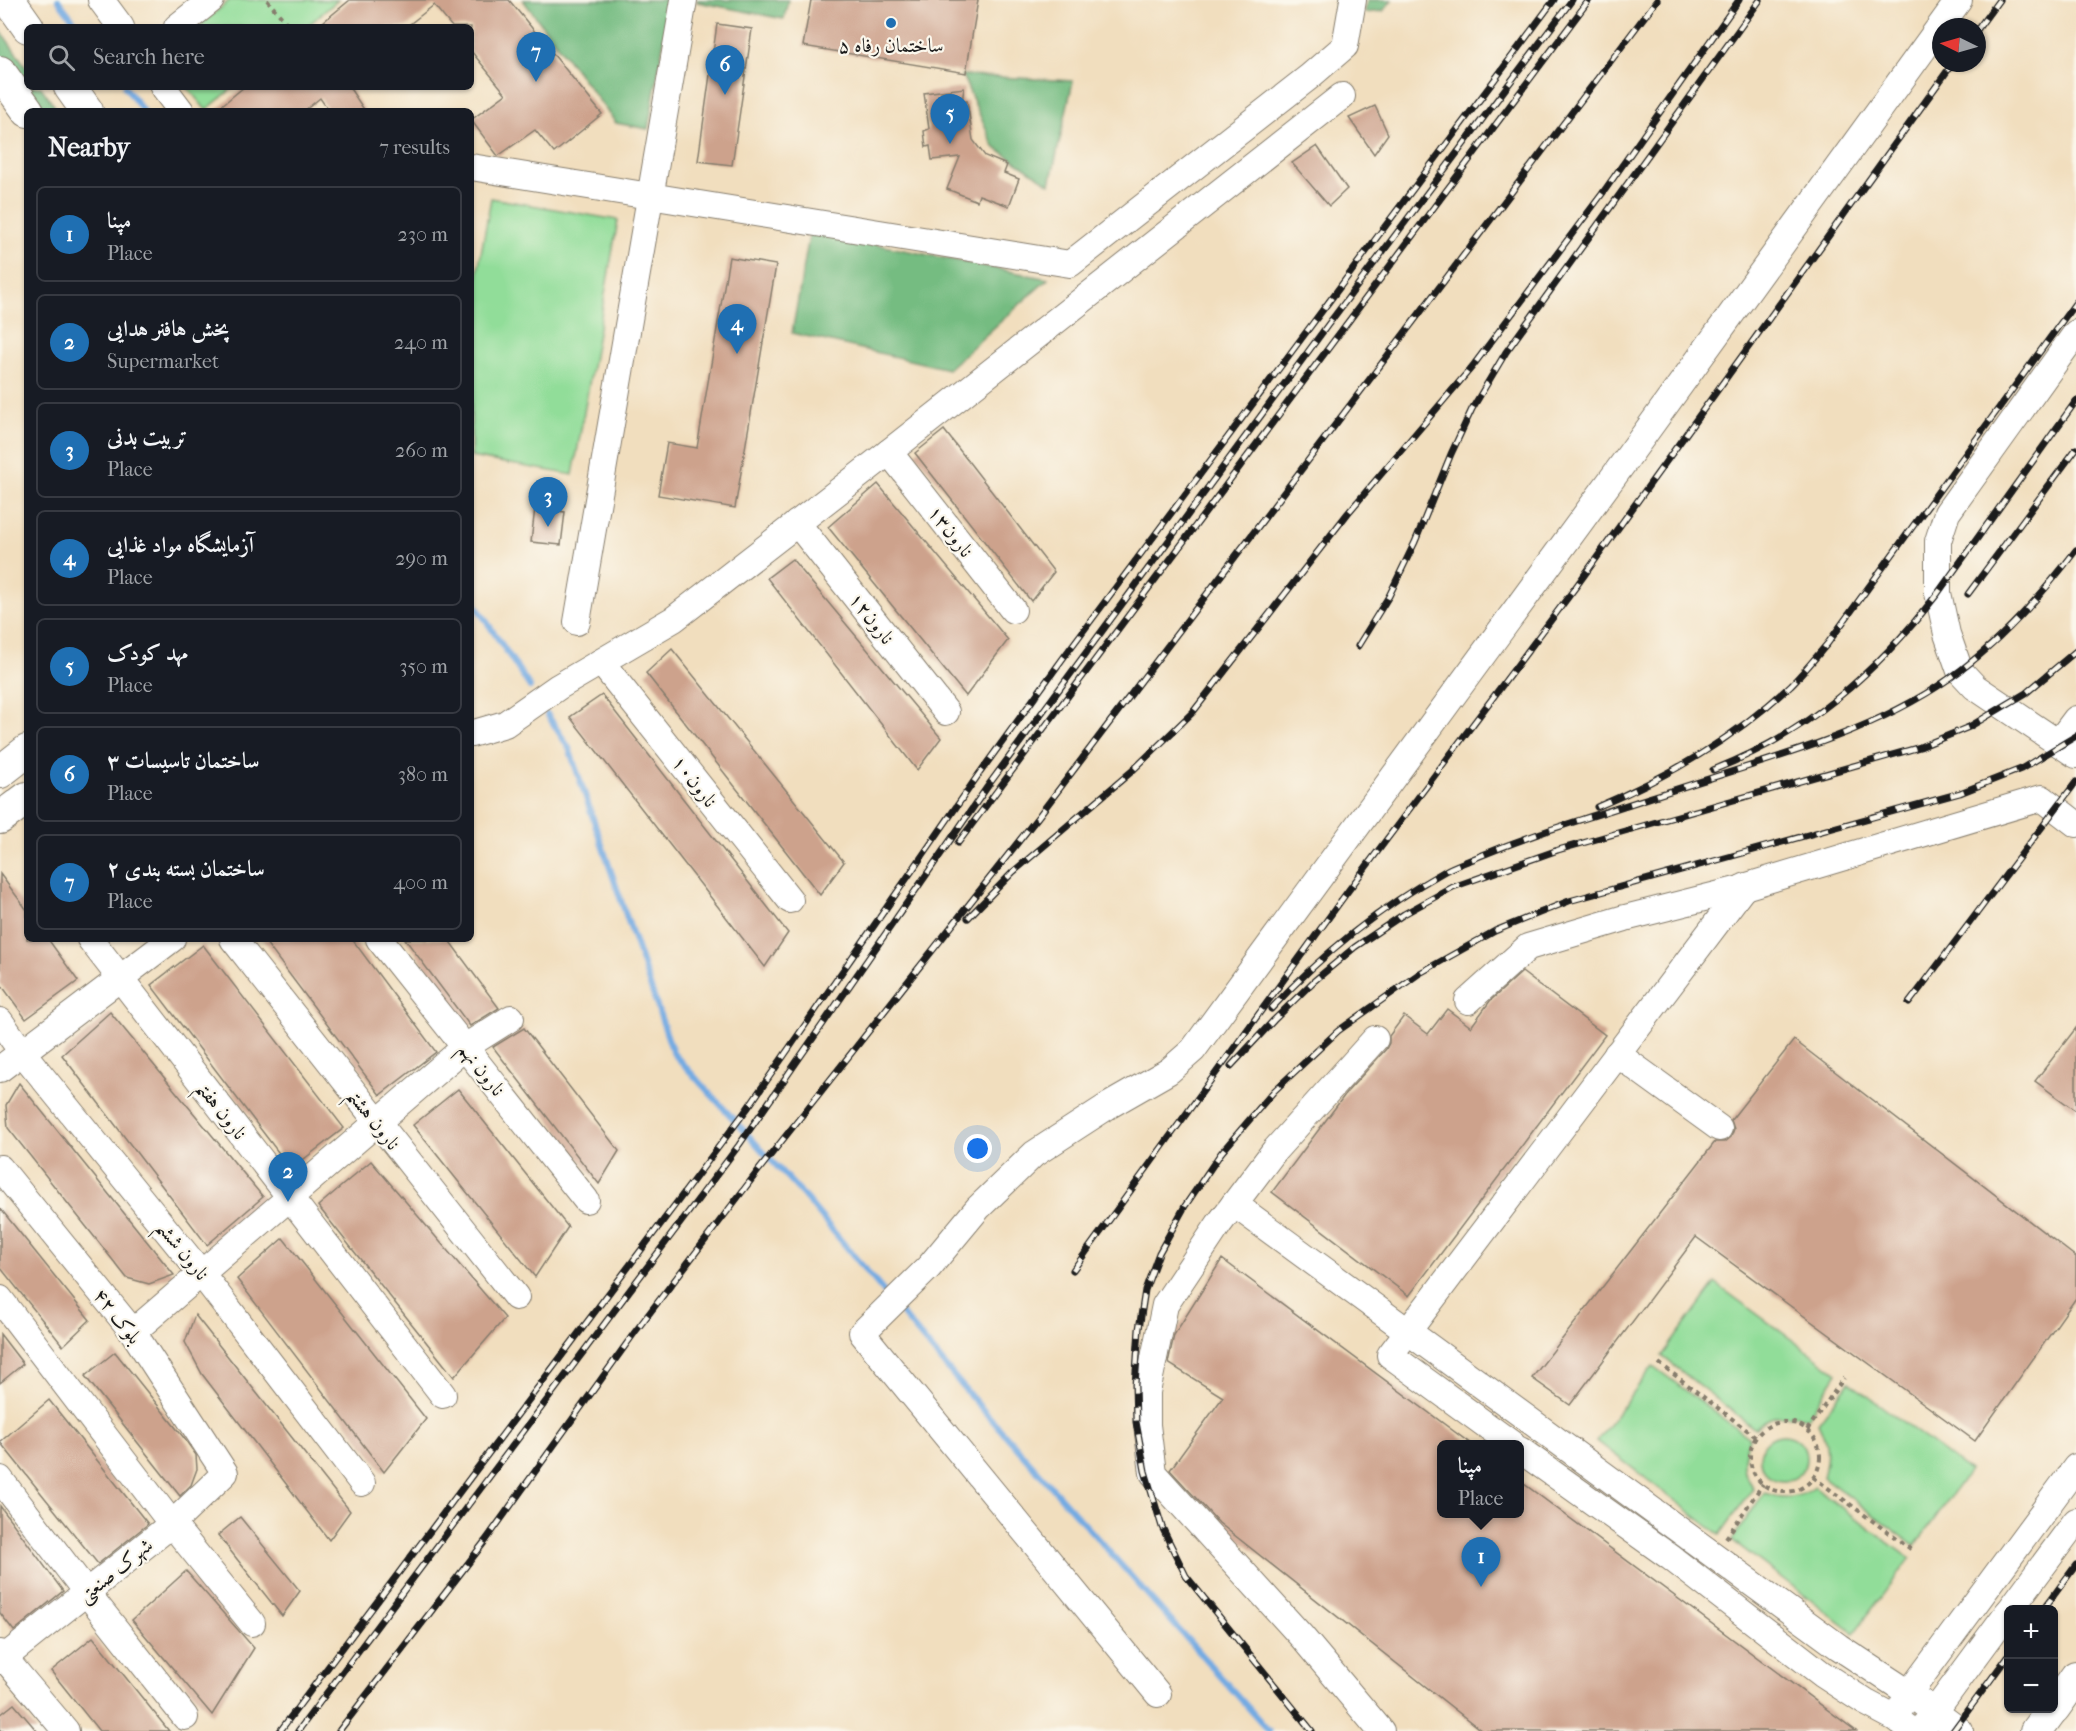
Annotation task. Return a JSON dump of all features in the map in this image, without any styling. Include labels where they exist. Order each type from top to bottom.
[{"type":"main road","points":[[9,0],[26,24]]},
{"type":"main road","points":[[0,72],[26,108]]},
{"type":"main road","points":[[72,90],[85,108]]},
{"type":"main road","points":[[0,772],[24,754]]},
{"type":"main road","points":[[0,818],[24,800]]},
{"type":"main road","points":[[2058,1701],[2076,1677]]},
{"type":"main road","points":[[2036,1731],[2049,1713]]},
{"type":"street","points":[[101,0],[118,24]]},
{"type":"street","points":[[181,24],[211,0]]},
{"type":"street","points":[[577,622],[684,0]]},
{"type":"street","points":[[474,167],[1070,264],[1309,77],[1345,46],[1353,0]]},
{"type":"street","points":[[1158,1694],[862,1333],[928,1267],[978,1208],[1034,1154],[1108,1106],[1169,1071],[1193,1050],[1625,461],[1959,0]]},
{"type":"street","points":[[166,90],[179,108]]},
{"type":"street","points":[[474,733],[505,724],[558,687],[674,619],[1342,96]]},
{"type":"street","points":[[2076,333],[1947,513],[1938,541],[1938,593],[1947,634],[1960,671],[1975,687],[2067,749],[2076,719]]},
{"type":"street","name":"نارون۱۳","points":[[889,452],[1013,610]]},
{"type":"street","name":"نارون۱۲","points":[[797,523],[946,712]]},
{"type":"street","name":"نارون۱۰","points":[[601,662],[790,900]]},
{"type":"street","points":[[1468,1001],[1528,947],[1625,918],[1743,888],[2042,798],[2076,824]]},
{"type":"street","points":[[1507,1440],[1390,1355],[1743,888]]},
{"type":"street","name":"نارون هفتم","points":[[92,942],[443,1395]]},
{"type":"street","points":[[0,1070],[168,942]]},
{"type":"street","name":"نارون هشتم","points":[[235,942],[516,1298]]},
{"type":"street","name":"نارون نهم","points":[[381,942],[586,1200]]},
{"type":"street","points":[[133,1332],[465,1047],[511,1017]]},
{"type":"street","name":"نارون ششم","points":[[0,1021],[22,1052],[201,1273],[362,1483]]},
{"type":"street","points":[[1375,1039],[1275,1150],[1234,1204],[1165,1305],[1147,1392],[1147,1425],[1153,1473],[1302,1636],[1381,1731]]},
{"type":"street","points":[[1617,1054],[1719,1128]]},
{"type":"street","name":"بلوک ۴۲","points":[[0,1168],[133,1332],[225,1473]]},
{"type":"street","points":[[1234,1204],[1713,1556],[1839,1647],[1909,1693],[1927,1722],[1960,1731]]},
{"type":"street","points":[[0,1299],[172,1524],[252,1623]]},
{"type":"street","points":[[1524,1453],[1670,1557],[1822,1674],[1898,1727],[1909,1693],[2076,1467]]},
{"type":"street","name":"شهرک صنعتی","points":[[1,1658],[87,1593],[172,1524],[225,1473]]},
{"type":"street","points":[[0,1479],[185,1717]]},
{"type":"street","points":[[2013,1605],[2073,1525],[2045,1510]]},
{"type":"street","points":[[1927,1722],[2004,1618]]},
{"type":"street","points":[[1,1658],[66,1731]]},
{"type":"path","points":[[267,0],[287,24]]},
{"type":"path","points":[[1659,1363],[1756,1437]]},
{"type":"path","points":[[1807,1430],[1844,1378]]},
{"type":"path","points":[[1785,1422],[1797,1424],[1807,1430],[1819,1449],[1820,1460],[1817,1472],[1801,1488],[1790,1492],[1779,1492],[1768,1488],[1752,1471],[1751,1448],[1756,1437],[1764,1429],[1785,1422]]},
{"type":"path","points":[[1813,1477],[1912,1550]]},
{"type":"path","points":[[1713,1556],[1763,1484]]},
{"type":"green space","points":[[230,0],[338,0],[310,24],[202,24]]},
{"type":"green space","points":[[523,0],[671,0],[648,129],[616,123]]},
{"type":"green space","points":[[697,0],[788,0],[784,19],[697,2]]},
{"type":"green space","points":[[1367,0],[1392,0],[1383,11],[1365,13]]},
{"type":"green space","points":[[0,30],[24,64],[24,90],[43,90],[56,108],[36,108],[0,60]]},
{"type":"green space","points":[[962,75],[1073,81],[1050,184],[994,147]]},
{"type":"green space","points":[[189,90],[230,90],[208,108],[204,108]]},
{"type":"green space","points":[[491,198],[618,220],[573,475],[474,458],[474,292]]},
{"type":"green space","points":[[810,231],[1048,279],[948,369],[792,333]]},
{"type":"green space","points":[[1715,1283],[1837,1373],[1808,1418],[1773,1417],[1755,1429],[1662,1356]]},
{"type":"green space","points":[[1653,1366],[1749,1438],[1744,1470],[1753,1488],[1720,1535],[1597,1441]]},
{"type":"green space","points":[[1849,1382],[1969,1471],[1915,1546],[1823,1477],[1826,1449],[1818,1423]]},
{"type":"green space","points":[[1783,1435],[1799,1442],[1806,1458],[1799,1474],[1783,1481],[1767,1474],[1760,1458],[1767,1442]]},
{"type":"green space","points":[[1814,1487],[1910,1559],[1854,1633],[1732,1540],[1764,1493],[1790,1497]]},
{"type":"building","points":[[350,0],[509,0],[602,114],[554,153],[535,130],[498,156],[474,124],[474,118],[506,94],[474,55],[474,24],[450,24],[434,5],[410,24],[321,24]]},
{"type":"building","name":"۵ ساختمان رفاه","points":[[811,0],[978,0],[966,73],[803,46]]},
{"type":"building","points":[[717,24],[752,29],[732,165],[698,161]]},
{"type":"building","points":[[964,88],[962,102],[967,101],[973,140],[985,156],[1007,165],[1004,173],[1019,179],[1009,206],[979,195],[977,201],[947,189],[960,157],[932,160],[930,146],[926,147],[924,131],[929,129],[924,93]]},
{"type":"building","points":[[240,90],[351,90],[363,108],[327,108],[320,98],[308,108],[219,108]]},
{"type":"building","points":[[1375,106],[1388,134],[1374,154],[1349,118]]},
{"type":"building","points":[[1317,146],[1347,189],[1329,206],[1292,163]]},
{"type":"building","points":[[729,257],[776,265],[735,508],[658,495],[667,443],[697,448]]},
{"type":"building","points":[[944,430],[1054,572],[1031,601],[915,453]]},
{"type":"building","points":[[878,484],[1008,640],[966,696],[828,527]]},
{"type":"building","points":[[535,508],[565,512],[561,545],[531,542]]},
{"type":"building","points":[[792,559],[941,738],[917,770],[767,578]]},
{"type":"building","points":[[672,649],[844,862],[820,895],[646,673]]},
{"type":"building","points":[[602,695],[788,933],[765,967],[570,717]]},
{"type":"building","points":[[0,874],[24,906],[24,942],[50,942],[78,981],[26,1019],[0,983]]},
{"type":"building","points":[[265,942],[354,942],[436,1052],[380,1095]]},
{"type":"building","points":[[407,942],[450,942],[499,1008],[470,1026]]},
{"type":"building","points":[[203,945],[344,1128],[291,1169],[151,985]]},
{"type":"building","points":[[1522,972],[1605,1035],[1409,1296],[1272,1192],[1347,1092],[1386,1049],[1389,1036],[1404,1016],[1428,1034],[1447,1009],[1471,1027],[1490,1001]]},
{"type":"building","points":[[110,1012],[263,1197],[207,1245],[62,1055]]},
{"type":"building","points":[[524,1028],[619,1151],[599,1184],[493,1047]]},
{"type":"building","points":[[2076,1028],[2076,1111],[2035,1081]]},
{"type":"building","points":[[1794,1040],[2076,1257],[2076,1298],[1975,1441],[1696,1237],[1570,1405],[1532,1378],[1715,1142],[1725,1142],[1731,1137],[1734,1129],[1731,1120]]},
{"type":"building","points":[[19,1083],[174,1275],[149,1284],[127,1278],[8,1128],[6,1105]]},
{"type":"building","points":[[458,1089],[568,1227],[535,1277],[413,1125]]},
{"type":"building","points":[[371,1161],[505,1318],[454,1377],[318,1206]]},
{"type":"building","points":[[0,1208],[90,1320],[63,1346],[0,1267]]},
{"type":"building","points":[[283,1238],[426,1419],[384,1472],[237,1279]]},
{"type":"building","points":[[1222,1259],[1466,1440],[1437,1440],[1437,1518],[1524,1518],[1524,1484],[1856,1731],[1482,1731],[1219,1523],[1170,1470],[1223,1397],[1168,1363],[1174,1335]]},
{"type":"building","points":[[195,1315],[350,1511],[329,1540],[202,1374],[185,1342]]},
{"type":"building","points":[[0,1334],[23,1364],[0,1383]]},
{"type":"building","points":[[115,1352],[196,1455],[197,1469],[191,1485],[180,1496],[85,1376]]},
{"type":"building","points":[[49,1400],[148,1524],[98,1564],[0,1442]]},
{"type":"building","points":[[0,1506],[63,1591],[14,1631],[0,1613]]},
{"type":"building","points":[[240,1517],[300,1591],[282,1616],[218,1535]]},
{"type":"building","points":[[186,1571],[254,1648],[212,1715],[132,1620]]},
{"type":"building","points":[[93,1637],[169,1731],[99,1731],[51,1671]]},
{"type":"building","points":[[14,1704],[37,1731],[0,1731],[0,1715]]},
{"type":"waterway","points":[[58,0],[77,24]]},
{"type":"waterway","points":[[127,90],[141,108]]},
{"type":"waterway","points":[[474,603],[530,687]]},
{"type":"waterway","points":[[547,714],[569,748],[673,1053],[803,1195],[889,1298]]},
{"type":"waterway","points":[[897,1308],[968,1393],[1269,1731]]},
{"type":"railway","points":[[280,1731],[747,1109],[979,774],[1069,650],[1554,0]]},
{"type":"railway","points":[[298,1731],[739,1145],[990,783],[1327,326],[1572,0]]},
{"type":"railway","points":[[958,843],[1589,0]]},
{"type":"railway","points":[[339,1731],[486,1540],[635,1332],[758,1171],[1038,817],[1657,0]]},
{"type":"railway","points":[[968,918],[1013,872],[1131,772],[1193,712],[1348,513],[1472,367],[1602,194],[1739,0]]},
{"type":"railway","points":[[1358,646],[1389,596],[1415,542],[1472,409],[1506,352],[1760,0]]},
{"type":"railway","points":[[1986,18],[1999,0]]},
{"type":"railway","points":[[1073,1270],[1348,891],[1575,588],[1947,72]]},
{"type":"railway","points":[[1597,807],[1700,755],[1746,722],[1796,680],[1828,643],[2076,302]]},
{"type":"railway","points":[[1713,770],[1780,738],[1810,719],[1838,698],[1890,649],[1938,593],[2076,401]]},
{"type":"railway","points":[[1968,594],[2076,449]]},
{"type":"railway","points":[[1271,1009],[1310,970],[1353,933],[1398,900],[1449,869],[1544,832],[1824,741],[1881,717],[1936,688],[1977,657],[2008,629],[2037,599],[2076,550]]},
{"type":"railway","points":[[1231,1066],[1314,981],[1355,947],[1404,914],[1453,887],[1558,850],[1920,747],[1969,727],[2026,693],[2076,651]]},
{"type":"railway","points":[[1312,1731],[1186,1576],[1162,1527],[1145,1471],[1136,1422],[1135,1385],[1139,1329],[1145,1290],[1159,1253],[1185,1206],[1221,1153],[1274,1091],[1338,1031],[1420,973],[1495,931],[1569,901],[1960,793],[2021,769],[2076,736]]},
{"type":"railway","points":[[1909,1003],[2076,782]]},
{"type":"railway","points":[[2047,1605],[2076,1565]]},
{"type":"railway","points":[[1953,1731],[2006,1659]]},
{"type":"place","name":"۵ ساختمان رفاه","points":[[891,23]]},
{"type":"place","name":"۲ ساختمان بسته بندی","points":[[536,82]]},
{"type":"place","name":"۳ ساختمان تاسیسات","points":[[725,95]]},
{"type":"place","name":"مهد کودک","points":[[950,144]]},
{"type":"place","name":"آزمایشگاه مواد غذایی","points":[[737,354]]},
{"type":"place","name":"تربیت بدنی","points":[[548,527]]},
{"type":"place","name":"پخش هافنر هدایی","points":[[288,1202]]},
{"type":"place","name":"مپنا","points":[[1481,1587]]}]
